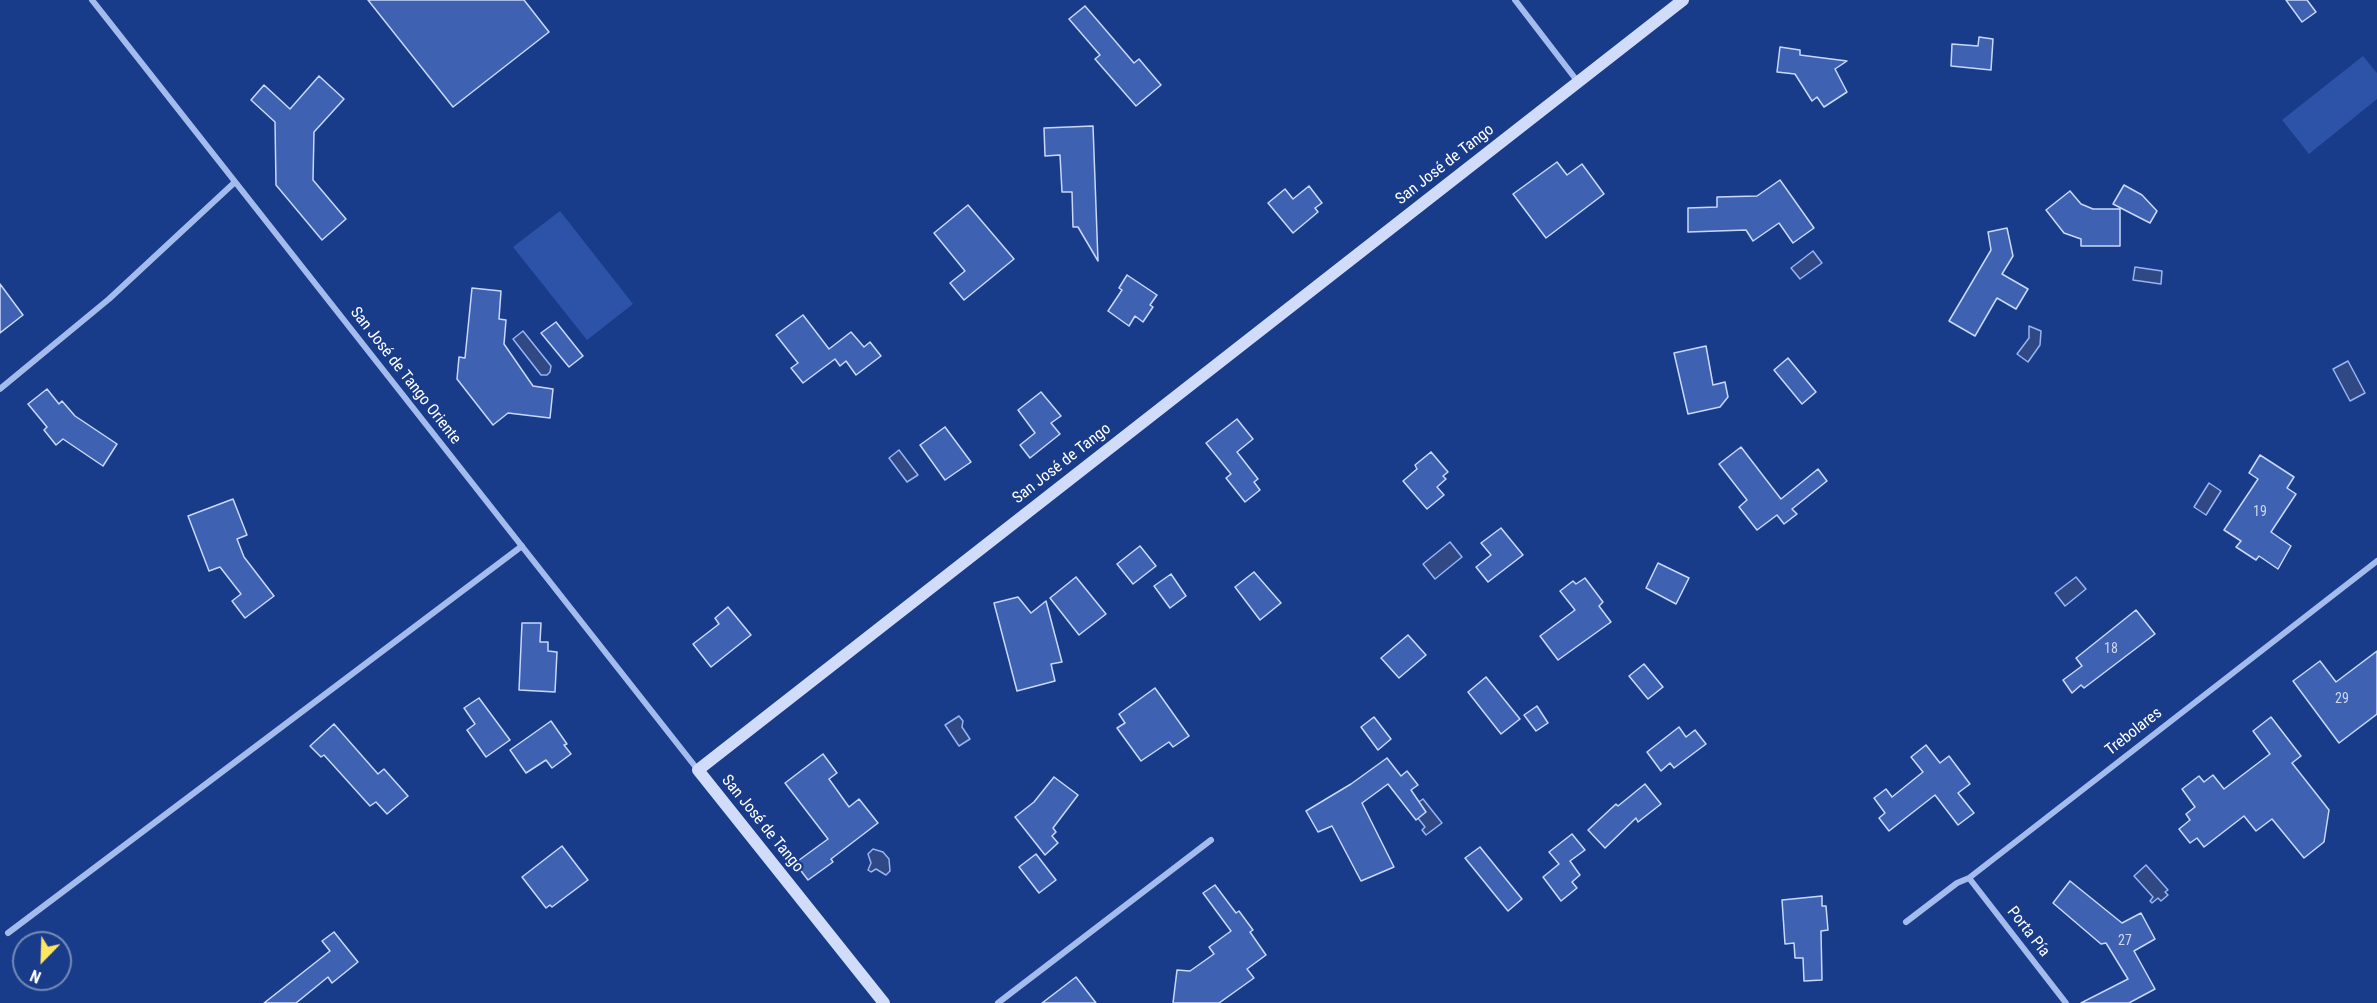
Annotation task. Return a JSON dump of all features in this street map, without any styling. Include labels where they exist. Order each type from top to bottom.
[{"type":"street","name":"San José de Tango Oriente","points":[[92,0],[698,770]]},
{"type":"street","points":[[1515,0],[1578,82]]},
{"type":"street","name":"San José de Tango","points":[[884,1003],[698,770],[1683,0]]},
{"type":"street","points":[[0,388],[109,299],[236,182]]},
{"type":"street","points":[[8,933],[522,546]]},
{"type":"street","name":"Trebolares","points":[[1906,922],[1957,883],[1969,878],[2377,561]]},
{"type":"street","points":[[998,1003],[1211,840]]},
{"type":"street","name":"Porta Pía","points":[[1969,878],[2066,1003]]},
{"type":"shaded area","points":[[2363,56],[2377,73],[2377,99],[2309,154],[2282,120]]},
{"type":"shaded area","points":[[560,211],[633,304],[587,340],[513,247]]},
{"type":"shaded area","points":[[1813,251],[1822,263],[1800,279],[1791,268]]},
{"type":"shaded area","points":[[2135,267],[2162,271],[2161,284],[2133,280]]},
{"type":"shaded area","points":[[2029,326],[2041,331],[2040,345],[2028,362],[2017,354],[2029,338]]},
{"type":"shaded area","points":[[523,331],[551,366],[547,375],[541,375],[513,339]]},
{"type":"shaded area","points":[[2348,361],[2365,393],[2350,401],[2333,369]]},
{"type":"shaded area","points":[[899,450],[918,475],[907,482],[889,458]]},
{"type":"shaded area","points":[[2209,483],[2221,491],[2206,515],[2194,507]]},
{"type":"shaded area","points":[[1450,542],[1462,557],[1435,579],[1423,564]]},
{"type":"shaded area","points":[[2076,577],[2086,589],[2065,606],[2055,593]]},
{"type":"shaded area","points":[[959,716],[963,721],[962,727],[970,739],[959,746],[945,725]]},
{"type":"shaded area","points":[[1423,799],[1442,823],[1426,835],[1422,830],[1425,827],[1410,808]]},
{"type":"shaded area","points":[[873,849],[883,852],[889,859],[890,871],[886,875],[876,869],[871,872],[868,870],[871,863],[868,854]]},
{"type":"shaded area","points":[[2146,865],[2168,890],[2165,892],[2168,895],[2161,901],[2158,898],[2152,903],[2150,901],[2153,897],[2134,876]]},
{"type":"building","points":[[368,0],[524,0],[549,32],[453,107]]},
{"type":"building","points":[[2286,0],[2307,0],[2316,12],[2302,22]]},
{"type":"building","points":[[1085,6],[1134,63],[1139,59],[1161,85],[1136,106],[1095,59],[1100,55],[1069,19]]},
{"type":"building","points":[[1979,37],[1993,39],[1991,70],[1951,66],[1952,44],[1978,46]]},
{"type":"building","points":[[1780,47],[1800,50],[1800,55],[1847,61],[1835,69],[1847,92],[1824,107],[1817,97],[1812,101],[1795,74],[1777,72]]},
{"type":"building","points":[[319,76],[344,99],[314,132],[313,180],[346,219],[322,240],[276,185],[275,122],[251,100],[264,85],[290,109]]},
{"type":"building","points":[[1093,126],[1098,261],[1078,227],[1073,227],[1072,192],[1062,192],[1060,155],[1045,156],[1044,128]]},
{"type":"building","points":[[1557,162],[1567,175],[1582,164],[1604,194],[1546,238],[1513,194]]},
{"type":"building","points":[[1780,180],[1814,228],[1793,243],[1779,223],[1753,241],[1746,230],[1688,232],[1688,208],[1717,207],[1717,197],[1757,196]]},
{"type":"building","points":[[2124,185],[2142,195],[2157,211],[2150,223],[2113,204]]},
{"type":"building","points":[[1309,186],[1322,203],[1315,208],[1318,212],[1293,233],[1268,203],[1285,189],[1293,199]]},
{"type":"building","points":[[2070,191],[2081,204],[2093,209],[2120,209],[2120,246],[2081,246],[2081,239],[2064,233],[2046,210]]},
{"type":"building","points":[[968,205],[1014,259],[964,300],[950,283],[965,271],[934,233]]},
{"type":"building","points":[[2007,228],[2013,256],[2002,274],[2028,289],[2016,309],[1997,298],[1975,336],[1949,321],[1991,250],[1988,232]]},
{"type":"building","points":[[1127,275],[1157,295],[1150,305],[1153,307],[1143,322],[1135,316],[1129,326],[1108,311],[1122,290],[1119,288]]},
{"type":"building","points":[[0,284],[23,315],[0,333]]},
{"type":"building","points":[[472,288],[501,291],[499,319],[506,320],[504,344],[533,386],[553,389],[550,418],[508,413],[493,425],[457,379],[459,357],[465,358]]},
{"type":"building","points":[[803,315],[829,349],[851,332],[864,347],[870,342],[881,356],[856,375],[846,361],[840,366],[835,359],[803,383],[791,368],[798,363],[776,335]]},
{"type":"building","points":[[556,322],[583,356],[569,367],[541,333]]},
{"type":"building","points":[[1706,346],[1713,385],[1725,382],[1728,397],[1720,407],[1688,414],[1674,353]]},
{"type":"building","points":[[1788,358],[1816,392],[1802,404],[1774,370]]},
{"type":"building","points":[[47,389],[59,404],[62,401],[75,416],[117,444],[103,466],[63,439],[56,445],[44,430],[47,427],[28,404]]},
{"type":"building","points":[[1041,392],[1061,416],[1051,423],[1060,434],[1030,458],[1020,445],[1035,433],[1018,410]]},
{"type":"building","points":[[1237,419],[1253,439],[1237,452],[1258,479],[1254,482],[1260,490],[1245,502],[1226,478],[1231,474],[1206,443]]},
{"type":"building","points":[[945,427],[971,462],[945,480],[920,445]]},
{"type":"building","points":[[1741,447],[1781,499],[1818,469],[1827,481],[1792,509],[1797,514],[1784,524],[1777,515],[1757,530],[1739,507],[1747,500],[1719,464]]},
{"type":"building","points":[[1431,452],[1448,472],[1443,476],[1446,479],[1437,487],[1444,495],[1427,509],[1403,481],[1417,469],[1415,465]]},
{"type":"building","points":[[2260,455],[2294,477],[2287,488],[2296,494],[2271,532],[2291,546],[2278,569],[2259,556],[2256,560],[2236,547],[2241,541],[2224,530],[2258,479],[2249,473]]},
{"type":"building","points":[[233,499],[247,535],[237,539],[244,557],[274,596],[245,618],[232,601],[241,594],[220,567],[209,571],[188,516]]},
{"type":"building","points":[[1501,528],[1523,555],[1488,582],[1476,567],[1491,555],[1481,543]]},
{"type":"building","points":[[1140,546],[1156,566],[1133,584],[1117,564]]},
{"type":"building","points":[[1658,563],[1689,578],[1676,604],[1646,588]]},
{"type":"building","points":[[1254,572],[1281,603],[1260,620],[1235,587]]},
{"type":"building","points":[[1171,574],[1186,596],[1170,608],[1154,586]]},
{"type":"building","points":[[1076,577],[1106,614],[1079,635],[1050,598]]},
{"type":"building","points":[[1585,578],[1603,602],[1599,606],[1611,622],[1558,660],[1540,636],[1575,610],[1560,591],[1573,581],[1576,584]]},
{"type":"building","points":[[1018,597],[1031,613],[1046,601],[1062,662],[1051,664],[1055,681],[1017,691],[994,603]]},
{"type":"building","points":[[728,607],[751,635],[711,667],[693,644],[719,624],[715,618]]},
{"type":"building","points":[[2136,610],[2155,634],[2084,688],[2081,685],[2072,693],[2063,680],[2082,666],[2076,658]]},
{"type":"building","points":[[522,623],[541,623],[540,642],[548,642],[548,651],[557,652],[555,692],[519,690]]},
{"type":"building","points":[[1408,635],[1426,655],[1399,678],[1381,658]]},
{"type":"building","points":[[2377,651],[2377,714],[2339,743],[2293,681],[2320,661],[2336,682]]},
{"type":"building","points":[[1644,664],[1663,687],[1648,699],[1629,676]]},
{"type":"building","points":[[1486,677],[1520,719],[1501,734],[1468,692]]},
{"type":"building","points":[[1155,688],[1189,736],[1173,747],[1169,742],[1141,761],[1117,728],[1125,723],[1119,714]]},
{"type":"building","points":[[479,698],[510,740],[486,757],[467,730],[475,724],[464,708]]},
{"type":"building","points":[[1537,706],[1548,723],[1536,731],[1524,715]]},
{"type":"building","points":[[1374,717],[1391,739],[1378,750],[1361,727]]},
{"type":"building","points":[[2271,717],[2301,756],[2292,763],[2329,810],[2324,842],[2304,858],[2272,819],[2256,831],[2244,816],[2204,847],[2197,838],[2190,843],[2179,829],[2190,820],[2186,814],[2195,807],[2182,789],[2199,776],[2204,782],[2213,775],[2224,789],[2270,754],[2253,731]]},
{"type":"building","points":[[551,721],[571,754],[552,768],[546,760],[526,773],[510,750]]},
{"type":"building","points":[[334,724],[378,774],[384,769],[408,796],[387,814],[376,802],[370,806],[324,755],[321,757],[310,746]]},
{"type":"building","points":[[1679,727],[1686,737],[1695,730],[1706,744],[1674,768],[1670,763],[1661,771],[1647,752]]},
{"type":"building","points":[[1926,745],[1940,763],[1949,756],[1970,784],[1958,793],[1974,813],[1958,825],[1935,795],[1889,831],[1879,818],[1885,813],[1874,798],[1886,789],[1892,797],[1923,772],[1911,757]]},
{"type":"building","points":[[823,754],[837,773],[829,779],[849,807],[859,799],[878,823],[831,859],[833,862],[808,880],[795,863],[828,839],[785,783]]},
{"type":"building","points":[[1387,758],[1401,776],[1407,771],[1418,785],[1411,790],[1426,812],[1416,820],[1388,784],[1362,803],[1394,867],[1361,881],[1332,826],[1318,832],[1306,811],[1351,784]]},
{"type":"building","points":[[1054,777],[1078,795],[1053,828],[1056,832],[1052,836],[1058,843],[1045,855],[1015,817],[1034,802]]},
{"type":"building","points":[[1645,784],[1661,804],[1638,822],[1636,818],[1605,848],[1588,830],[1616,804],[1618,806]]},
{"type":"building","points":[[1572,834],[1585,850],[1570,861],[1580,875],[1572,882],[1577,888],[1561,901],[1543,877],[1559,864],[1549,852]]},
{"type":"building","points":[[562,846],[588,880],[552,907],[550,905],[546,908],[522,877]]},
{"type":"building","points":[[1480,847],[1522,899],[1508,911],[1465,858]]},
{"type":"building","points":[[1036,854],[1056,880],[1039,893],[1019,867]]},
{"type":"building","points":[[2070,881],[2122,923],[2141,913],[2155,939],[2134,951],[2155,989],[2129,1003],[2081,1003],[2128,979],[2106,943],[2101,944],[2053,903]]},
{"type":"building","points":[[1215,885],[1236,913],[1239,911],[1253,930],[1250,932],[1266,955],[1247,969],[1254,978],[1219,1003],[1173,1003],[1177,970],[1190,971],[1214,954],[1209,947],[1231,931],[1203,893]]},
{"type":"building","points":[[1822,896],[1822,906],[1826,906],[1828,930],[1821,931],[1822,980],[1804,981],[1803,958],[1795,958],[1794,943],[1785,944],[1782,900]]},
{"type":"building","points":[[334,932],[358,962],[332,983],[328,977],[296,1003],[264,1003],[330,951],[322,941]]},
{"type":"building","points":[[1076,977],[1096,1003],[1042,1003]]}]
